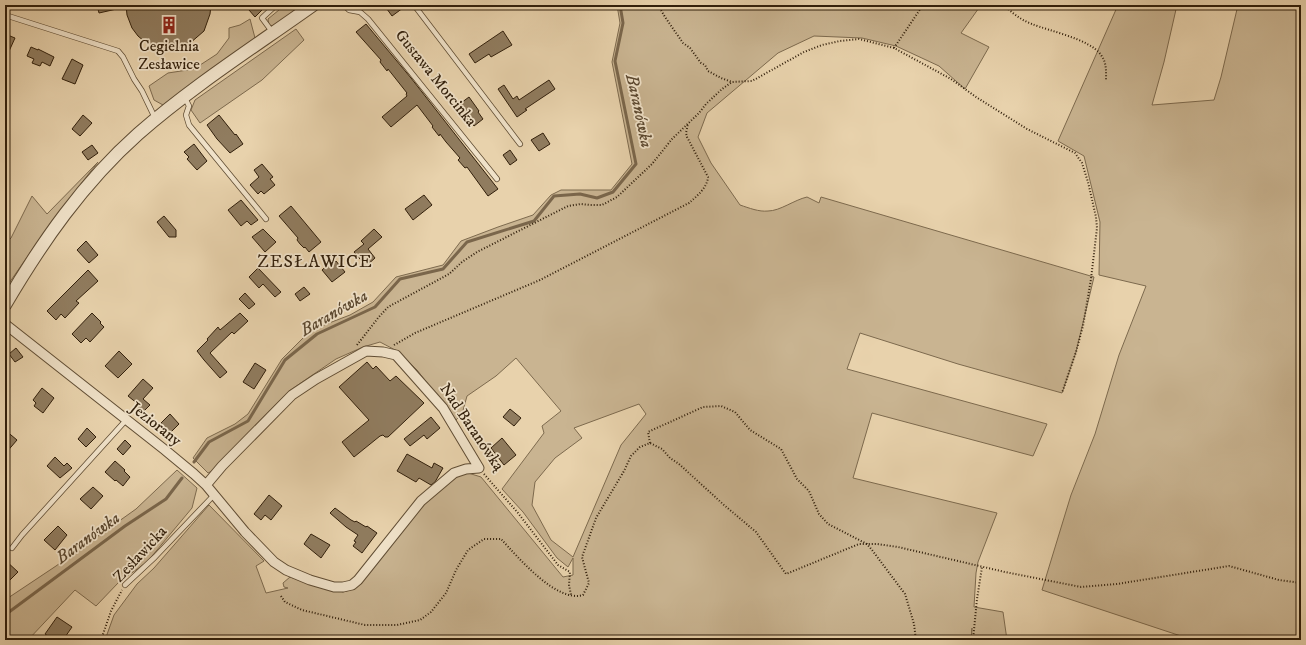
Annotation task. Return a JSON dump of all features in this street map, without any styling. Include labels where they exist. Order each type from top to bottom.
[{"type":"street","points":[[5,305],[49,235],[82,192],[117,154],[156,119],[184,97],[313,5]]},
{"type":"street","name":"Jeziorany","points":[[5,324],[178,460],[206,486],[274,562],[286,570],[310,580],[334,587],[343,588],[352,585],[358,580],[377,554],[425,497],[454,473],[466,469],[479,468]]},
{"type":"street","name":"Nad Baranówką","points":[[206,486],[222,466],[292,395],[316,379],[366,351],[383,352],[396,355],[443,408],[453,422],[479,468]]},
{"type":"lane","points":[[273,33],[262,18],[276,5]]},
{"type":"lane","name":"Gustawa Morcinka","points":[[344,5],[349,10],[360,12],[368,19],[497,179]]},
{"type":"lane","points":[[414,5],[520,144]]},
{"type":"lane","points":[[5,15],[118,51],[142,90],[156,119]]},
{"type":"lane","points":[[184,97],[188,106],[186,115],[189,125],[266,218]]},
{"type":"lane","points":[[12,548],[127,419]]},
{"type":"lane","name":"Zesławicka","points":[[125,585],[214,495]]},
{"type":"path","points":[[658,5],[667,21],[683,43],[690,48],[701,63],[705,65],[708,70],[721,78],[732,82],[752,81],[804,52],[840,41],[859,39],[894,48],[951,79],[976,97],[1028,129],[1075,153],[1082,163],[1096,217],[1096,250],[1083,326],[1062,393]]},
{"type":"path","points":[[894,48],[923,5]]},
{"type":"path","points":[[1004,5],[1015,15],[1030,24],[1072,37],[1094,48],[1101,55],[1106,66],[1106,81]]},
{"type":"path","points":[[350,360],[355,348],[388,306],[444,277],[477,252],[555,212],[574,204],[602,205],[614,199],[643,173],[672,139],[722,89],[732,82]]},
{"type":"path","points":[[383,352],[411,335],[540,280],[689,203],[699,194],[708,181],[708,177],[686,135],[689,122]]},
{"type":"path","points":[[650,443],[648,432],[703,407],[721,406],[735,412],[750,430],[780,449],[797,479],[809,491],[818,514],[828,524],[867,544],[905,594],[914,624],[916,640]]},
{"type":"path","points":[[281,596],[285,602],[302,610],[365,625],[397,625],[420,620],[432,612],[446,593],[456,570],[468,550],[484,539],[501,539],[534,574],[559,592],[575,598],[583,595],[589,583],[582,557],[596,518],[624,471],[631,456],[640,447],[650,443],[662,449],[670,458],[679,464],[756,532],[786,574],[859,544],[867,544],[898,546],[1057,583],[1081,587],[1117,584],[1229,566],[1279,580],[1301,583]]},
{"type":"path","name":"Nad Baranówką","points":[[479,468],[518,513],[558,565],[570,572],[569,585],[571,596]]},
{"type":"path","points":[[973,640],[982,566]]},
{"type":"path","name":"Zesławicka","points":[[101,640],[111,611],[125,585]]},
{"type":"shaded area","points":[[285,5],[298,5],[292,13],[274,26],[269,25],[268,19]]},
{"type":"shaded area","points":[[617,5],[981,5],[961,33],[989,47],[965,89],[939,66],[896,46],[862,38],[814,36],[778,53],[707,113],[698,137],[711,163],[740,205],[758,210],[773,211],[807,197],[819,203],[821,197],[1094,277],[1076,352],[1062,393],[958,364],[860,333],[847,369],[1047,424],[1033,456],[872,413],[853,478],[997,513],[978,562],[974,607],[1003,612],[1007,640],[105,640],[114,615],[137,584],[154,568],[209,505],[264,561],[256,566],[266,593],[288,588],[284,587],[283,583],[290,577],[343,592],[353,589],[404,525],[432,496],[465,472],[481,477],[563,577],[573,575],[573,558],[568,567],[557,558],[523,512],[502,489],[544,433],[542,426],[561,411],[516,358],[496,376],[467,396],[462,414],[456,420],[417,370],[399,352],[380,342],[363,347],[336,359],[289,391],[214,470],[208,473],[193,458],[207,438],[235,424],[248,414],[282,359],[311,330],[350,315],[373,302],[396,277],[443,265],[461,241],[533,215],[551,195],[561,190],[611,190],[632,164],[612,62],[620,23]],"holes":[[[639,404],[646,414],[621,445],[573,557],[551,540],[532,505],[535,482],[555,458],[582,438],[574,428]]]},
{"type":"shaded area","points":[[1118,5],[1177,5],[1164,62],[1152,105],[1214,100],[1238,5],[1301,5],[1301,640],[1193,640],[1042,590],[1071,495],[1095,434],[1119,355],[1146,286],[1099,275],[1100,222],[1084,156],[1058,141]]},
{"type":"shaded area","points":[[250,19],[255,38],[163,105],[154,100],[149,86],[168,73],[194,69],[217,54],[229,38],[229,28],[240,25]]},
{"type":"shaded area","points":[[296,29],[304,40],[262,80],[200,123],[191,110],[195,100]]},
{"type":"shaded area","points":[[98,162],[52,221],[5,289],[5,244],[11,238],[32,196],[47,214]]},
{"type":"shaded area","points":[[177,470],[197,488],[192,508],[147,562],[119,582],[96,606],[75,590],[28,640],[5,640],[5,600],[136,509]]},
{"type":"building","name":"Cegielnia Zesławice","points":[[97,5],[121,5],[121,8],[99,13]]},
{"type":"building","name":"Cegielnia Zesławice","points":[[126,5],[211,5],[210,14],[204,31],[189,44],[180,48],[171,49],[161,48],[145,42],[138,36],[132,28],[127,15]]},
{"type":"building","points":[[254,5],[267,5],[255,17],[249,10]]},
{"type":"building","points":[[384,5],[407,5],[392,16]]},
{"type":"building","points":[[366,24],[411,78],[498,189],[488,196],[467,167],[465,168],[458,160],[460,158],[440,134],[439,136],[417,105],[391,127],[382,117],[407,96],[407,93],[388,69],[387,71],[380,62],[381,60],[356,32]]},
{"type":"building","points":[[503,31],[512,45],[491,57],[489,54],[475,63],[469,54]]},
{"type":"building","points":[[5,34],[15,38],[5,60]]},
{"type":"building","points":[[31,47],[54,57],[50,66],[42,62],[40,66],[32,63],[34,59],[27,56]]},
{"type":"building","points":[[72,59],[83,65],[75,84],[62,79]]},
{"type":"building","points":[[549,80],[555,89],[525,109],[527,110],[517,117],[498,89],[504,85],[513,99],[517,96],[519,100]]},
{"type":"building","points":[[469,97],[483,119],[474,126],[457,106]]},
{"type":"building","points":[[83,115],[92,123],[80,136],[72,129]]},
{"type":"building","points":[[219,115],[243,144],[230,153],[207,125]]},
{"type":"building","points":[[543,133],[550,144],[539,151],[531,140]]},
{"type":"building","points":[[194,144],[207,161],[197,170],[187,159],[189,157],[184,152]]},
{"type":"building","points":[[92,145],[98,153],[88,160],[82,152]]},
{"type":"building","points":[[510,150],[517,160],[510,165],[503,155]]},
{"type":"building","points":[[262,164],[273,177],[270,179],[275,185],[264,194],[261,191],[258,194],[250,185],[259,177],[254,170]]},
{"type":"building","points":[[424,195],[432,205],[413,220],[405,209]]},
{"type":"building","points":[[241,200],[258,220],[251,225],[247,221],[241,226],[228,210]]},
{"type":"building","points":[[291,206],[321,242],[309,252],[300,244],[297,240],[298,238],[279,216]]},
{"type":"building","points":[[164,216],[176,230],[176,237],[169,237],[157,222]]},
{"type":"building","points":[[263,229],[276,242],[265,252],[252,237]]},
{"type":"building","points":[[374,229],[382,237],[368,249],[375,258],[366,266],[354,252],[364,244],[361,241]]},
{"type":"building","points":[[86,241],[98,255],[89,263],[77,250]]},
{"type":"building","points":[[336,261],[345,272],[332,282],[322,270],[330,263],[332,265]]},
{"type":"building","points":[[258,268],[281,292],[275,297],[263,284],[259,288],[249,277]]},
{"type":"building","points":[[88,270],[98,281],[76,301],[79,303],[65,318],[61,314],[56,320],[47,311]]},
{"type":"building","points":[[304,287],[310,294],[300,301],[295,294]]},
{"type":"building","points":[[245,293],[255,304],[249,309],[239,299]]},
{"type":"building","points":[[92,313],[104,327],[90,342],[86,338],[81,343],[72,334]]},
{"type":"building","points":[[240,313],[248,321],[234,334],[232,332],[210,353],[227,372],[220,378],[197,351],[218,327],[220,330]]},
{"type":"building","points":[[16,348],[23,357],[15,362],[9,354]]},
{"type":"building","points":[[119,351],[132,364],[118,378],[105,366]]},
{"type":"building","points":[[367,362],[373,369],[376,366],[390,381],[396,376],[424,403],[388,437],[383,435],[380,436],[354,457],[342,442],[369,420],[339,387]]},
{"type":"building","points":[[255,363],[266,370],[254,389],[243,382]]},
{"type":"building","points":[[143,379],[153,388],[143,399],[150,405],[142,413],[136,407],[138,404],[128,396]]},
{"type":"building","points":[[42,388],[54,398],[43,413],[34,406],[36,403],[33,400]]},
{"type":"building","points":[[510,409],[521,418],[514,426],[503,417]]},
{"type":"building","points":[[170,414],[179,424],[169,434],[159,425]]},
{"type":"building","points":[[431,417],[440,428],[427,439],[424,435],[410,446],[404,439]]},
{"type":"building","points":[[87,428],[96,437],[86,447],[78,439]]},
{"type":"building","points":[[5,430],[17,440],[5,454]]},
{"type":"building","points":[[502,438],[516,455],[504,465],[491,448]]},
{"type":"building","points":[[125,440],[131,446],[123,455],[117,449]]},
{"type":"building","points":[[407,454],[432,468],[434,463],[443,468],[435,482],[431,485],[419,478],[416,482],[397,471]]},
{"type":"building","points":[[55,457],[64,466],[67,463],[72,468],[60,478],[47,466]]},
{"type":"building","points":[[115,461],[130,477],[123,486],[105,472]]},
{"type":"building","points":[[93,487],[103,496],[91,509],[80,499]]},
{"type":"building","points":[[269,495],[282,506],[271,520],[265,515],[261,520],[254,514]]},
{"type":"building","points":[[335,508],[351,520],[356,521],[366,527],[367,526],[377,533],[362,553],[353,546],[358,535],[330,513]]},
{"type":"building","points":[[58,526],[67,535],[55,550],[44,540]]},
{"type":"building","points":[[311,534],[330,545],[321,558],[304,544]]},
{"type":"building","points":[[5,560],[18,572],[10,580],[5,576]]},
{"type":"building","points":[[57,617],[72,627],[63,640],[54,640],[45,634]]},
{"type":"waterway","name":"Baranówka","points":[[194,462],[209,442],[248,421],[285,360],[317,334],[375,307],[400,279],[443,269],[467,242],[534,221],[554,196],[580,194],[597,198],[613,192],[636,164],[615,61],[623,23],[620,5]]},
{"type":"waterway","name":"Baranówka","points":[[5,615],[125,526],[166,499],[182,478]]},
{"type":"place","name":"Cegielnia Zesławice","points":[[169,25]]},
{"type":"district","name":"ZESŁAWICE","points":[[315,262]]}]
